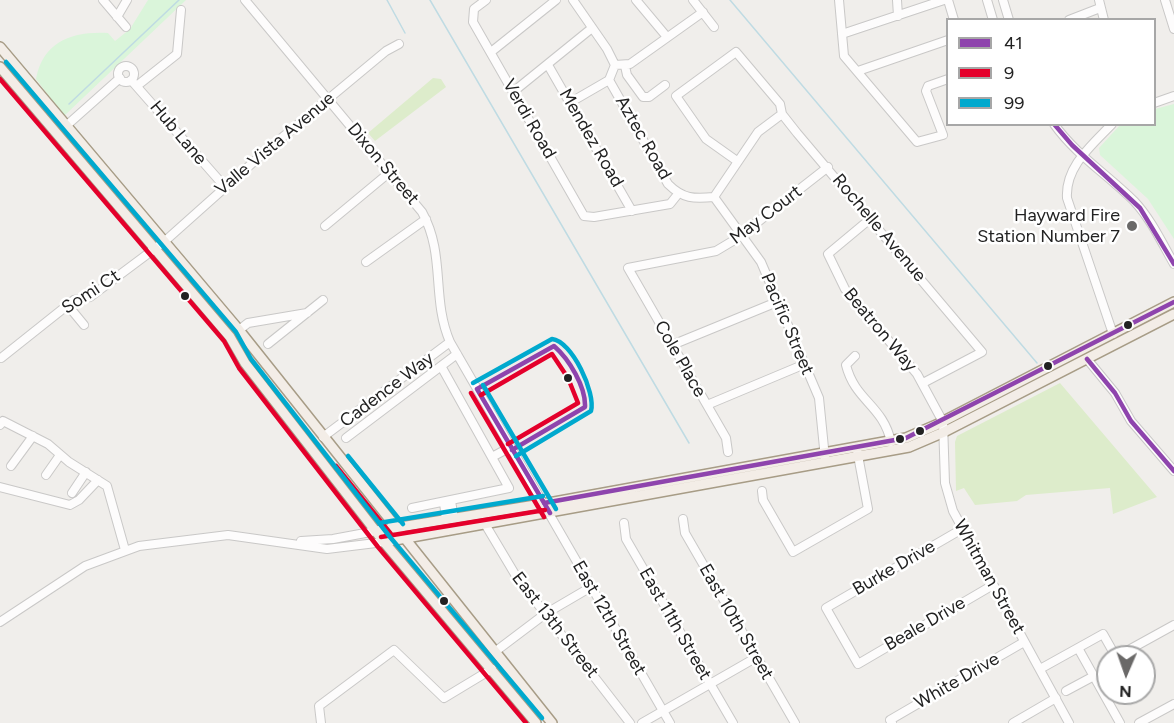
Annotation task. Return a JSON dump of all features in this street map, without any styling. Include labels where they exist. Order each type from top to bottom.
[{"type":"main road","points":[[0,47],[238,330],[552,723]]},
{"type":"main road","points":[[0,67],[230,337],[245,363],[384,542],[536,723]]},
{"type":"main road","points":[[858,453],[943,422],[1174,302]]},
{"type":"main road","points":[[384,542],[550,513],[858,453],[909,447],[944,432],[1174,314]]},
{"type":"main road","points":[[376,531],[825,459]]},
{"type":"street","points":[[103,0],[126,27]]},
{"type":"street","points":[[117,16],[128,0]]},
{"type":"street","name":"Dixon Street","points":[[245,0],[390,172],[426,219],[437,252],[439,310],[450,342],[550,513]]},
{"type":"street","name":"Verdi Road","points":[[486,0],[474,9],[472,22],[584,216],[594,217],[632,212]]},
{"type":"street","points":[[491,52],[556,0]]},
{"type":"street","points":[[573,0],[615,65]]},
{"type":"street","points":[[636,0],[667,37]]},
{"type":"street","points":[[693,0],[714,27]]},
{"type":"street","points":[[839,0],[844,56],[917,142],[943,135],[926,91],[928,86],[946,80]]},
{"type":"street","points":[[897,0],[898,16]]},
{"type":"street","points":[[842,34],[946,0],[953,18]]},
{"type":"street","points":[[987,0],[992,18]]},
{"type":"street","points":[[1003,0],[1008,18]]},
{"type":"street","points":[[1165,0],[1174,29]]},
{"type":"street","points":[[1073,18],[1100,4]]},
{"type":"street","points":[[66,126],[120,78],[135,82],[177,54],[181,10]]},
{"type":"street","points":[[615,65],[625,66],[703,12]]},
{"type":"street","points":[[513,92],[592,28]]},
{"type":"street","points":[[858,71],[946,41]]},
{"type":"street","name":"Valle Vista Avenue","points":[[155,249],[328,99],[386,51],[399,44]]},
{"type":"street","name":"Rochelle Avenue","points":[[737,161],[706,139],[676,96],[736,52],[780,104],[782,114],[982,352],[923,383]]},
{"type":"street","name":"Mendez Road","points":[[548,65],[632,212]]},
{"type":"street","points":[[571,102],[609,80],[615,65]]},
{"type":"street","name":"Hub Lane","points":[[120,78],[119,71],[127,66],[134,71],[135,82],[225,187]]},
{"type":"street","points":[[625,66],[627,75],[643,97],[649,97],[665,85]]},
{"type":"street","name":"Aztec Road","points":[[609,80],[669,184],[678,194],[693,199],[714,197]]},
{"type":"street","points":[[1156,103],[1174,96]]},
{"type":"street","points":[[714,197],[758,132],[782,114]]},
{"type":"street","points":[[1056,126],[1083,156],[1136,203],[1147,217],[1174,264]]},
{"type":"street","points":[[1110,126],[1083,156],[1066,183],[1067,198],[1113,334]]},
{"type":"street","name":"May Court","points":[[628,268],[716,251],[742,234],[828,167]]},
{"type":"street","points":[[326,226],[390,172]]},
{"type":"street","points":[[632,212],[670,204],[678,194]]},
{"type":"street","name":"Pacific Street","points":[[714,197],[760,262],[805,364],[821,403],[820,429],[825,459]]},
{"type":"street","points":[[366,262],[426,219]]},
{"type":"street","name":"Beatron Way","points":[[870,219],[828,254],[845,289],[923,383],[943,422]]},
{"type":"street","name":"Somi Ct","points":[[1,358],[74,300],[90,297],[155,249]]},
{"type":"street","name":"Cole Place","points":[[628,268],[726,438],[728,452]]},
{"type":"street","points":[[268,344],[323,300]]},
{"type":"street","points":[[672,345],[777,303]]},
{"type":"street","points":[[66,307],[70,308],[84,325]]},
{"type":"street","points":[[238,330],[248,323],[307,313]]},
{"type":"street","name":"Cadence Way","points":[[323,437],[450,342]]},
{"type":"street","points":[[346,438],[457,354]]},
{"type":"street","points":[[855,356],[846,367],[860,396],[886,421],[891,442]]},
{"type":"street","points":[[1088,359],[1115,393],[1131,421],[1174,471]]},
{"type":"street","points":[[707,405],[805,364]]},
{"type":"street","points":[[412,508],[509,488],[441,366]]},
{"type":"street","name":"Whitman Street","points":[[943,422],[947,493],[962,529],[1069,723]]},
{"type":"street","points":[[1,423],[33,436],[99,480],[110,490],[125,550]]},
{"type":"street","points":[[11,466],[33,436]]},
{"type":"street","points":[[494,459],[505,450],[512,450]]},
{"type":"street","points":[[762,491],[764,501],[793,552],[867,508],[858,453]]},
{"type":"street","points":[[46,475],[60,455]]},
{"type":"street","points":[[72,493],[86,472]]},
{"type":"street","points":[[0,487],[70,505],[80,500],[99,480]]},
{"type":"street","points":[[447,502],[450,519]]},
{"type":"street","name":"East 12th Street","points":[[550,513],[670,723]]},
{"type":"street","name":"East 10th Street","points":[[683,519],[685,533],[795,723]]},
{"type":"street","name":"East 11th Street","points":[[624,523],[626,538],[733,723]]},
{"type":"street","name":"East 13th Street","points":[[485,524],[511,569],[630,723]]},
{"type":"street","name":"Burke Drive","points":[[858,664],[826,608],[962,529]]},
{"type":"street","points":[[291,542],[333,539],[376,531]]},
{"type":"street","points":[[0,622],[75,571],[125,550],[228,535],[336,549],[384,542]]},
{"type":"street","name":"Beale Drive","points":[[858,664],[993,585]]},
{"type":"street","points":[[496,651],[545,614],[591,587]]},
{"type":"street","points":[[1040,669],[1103,634],[1116,657],[1174,625]]},
{"type":"street","name":"White Drive","points":[[891,721],[1024,642]]},
{"type":"street","points":[[1078,648],[1120,723]]},
{"type":"street","points":[[321,723],[319,706],[393,650],[444,699],[492,669]]},
{"type":"street","points":[[642,723],[757,657]]},
{"type":"street","points":[[1066,691],[1094,676]]},
{"type":"street","points":[[1012,723],[1056,698]]},
{"type":"street","points":[[1141,722],[1174,704]]},
{"type":"green space","points":[[148,0],[186,0],[64,116],[36,79],[45,56],[62,41],[83,34],[108,33],[115,41],[130,29]]},
{"type":"green space","points":[[433,78],[441,79],[446,87],[375,141],[368,133]]},
{"type":"green space","points":[[1174,104],[1174,239],[1148,199],[1100,155],[1099,148],[1119,126],[1156,126],[1156,109]]},
{"type":"green space","points":[[1060,383],[1157,497],[1113,514],[1110,488],[1026,495],[1017,501],[975,505],[964,488],[956,491],[955,442],[957,436]]},
{"type":"waterway","points":[[69,104],[179,0]]},
{"type":"waterway","points":[[387,0],[405,33]]},
{"type":"waterway","points":[[430,0],[689,443]]},
{"type":"waterway","points":[[730,0],[1037,363]]},
{"type":"transit line","name":"99","points":[[6,62],[236,332],[251,359],[390,537],[542,718]]},
{"type":"transit line","name":"9","points":[[0,79],[224,341],[239,368],[378,547],[526,723]]},
{"type":"transit line","name":"41","points":[[1056,126],[1072,145],[1140,208],[1174,264]]},
{"type":"transit line","name":"41","points":[[544,503],[906,438],[1174,302]]},
{"type":"transit line","name":"99","points":[[473,383],[552,339],[560,342],[567,349],[581,369],[590,392],[591,411],[516,456]]},
{"type":"transit line","name":"41","points":[[477,389],[554,346],[576,374],[583,391],[585,407],[512,450]]},
{"type":"transit line","name":"9","points":[[481,395],[552,354],[568,378],[578,403],[508,444]]},
{"type":"transit line","name":"41","points":[[1087,359],[1115,393],[1131,421],[1174,471]]},
{"type":"transit line","name":"99","points":[[483,385],[556,509]]},
{"type":"transit line","name":"41","points":[[477,389],[550,513]]},
{"type":"transit line","name":"9","points":[[471,393],[544,517]]},
{"type":"transit line","name":"99","points":[[348,456],[403,524]]},
{"type":"transit line","name":"9","points":[[336,466],[391,534]]},
{"type":"transit line","name":"99","points":[[379,523],[543,496]]},
{"type":"transit line","name":"9","points":[[381,537],[545,510]]},
{"type":"place","name":"Hayward Fire Station Number 7","points":[[1132,226]]}]
